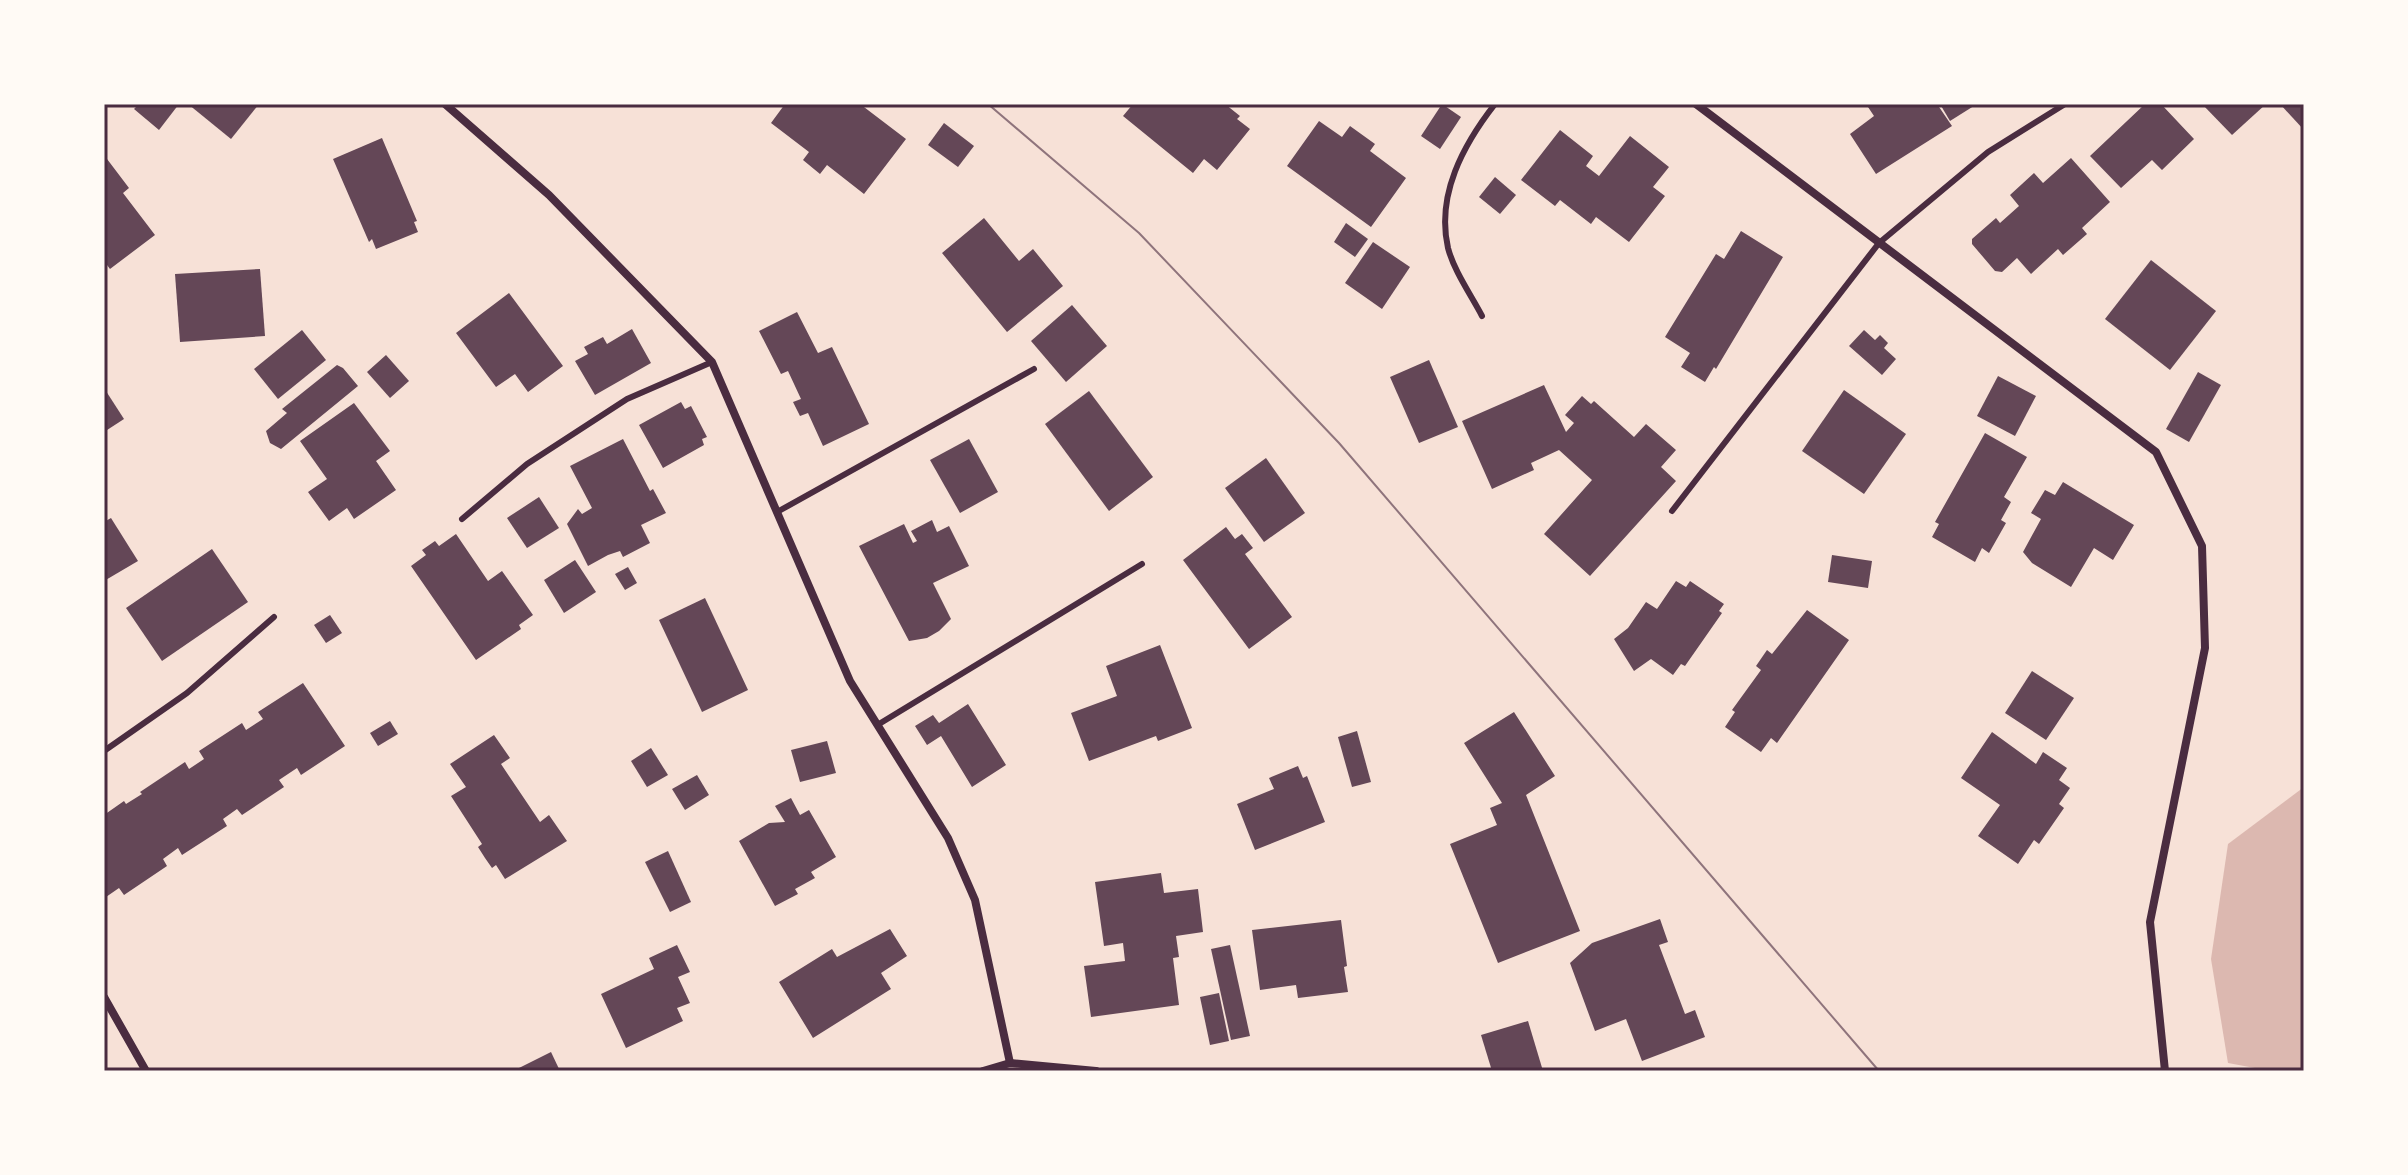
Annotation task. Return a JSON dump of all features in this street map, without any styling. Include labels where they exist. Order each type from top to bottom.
[{"type":"street","points":[[445,104],[549,195],[712,362],[850,681],[948,838],[975,900],[1010,1063]]},
{"type":"street","points":[[1696,104],[2156,452],[2202,546],[2205,648],[2150,922],[2165,1071]]},
{"type":"street","points":[[104,997],[146,1071]]},
{"type":"street","points":[[983,1071],[1010,1063],[1096,1071]]},
{"type":"lane","points":[[1482,316],[1449,251],[1445,225],[1453,174],[1465,147],[1495,104]]},
{"type":"lane","points":[[1672,511],[1879,243],[1988,152],[2065,104]]},
{"type":"lane","points":[[462,519],[527,464],[627,399],[712,362]]},
{"type":"lane","points":[[777,512],[1034,369]]},
{"type":"lane","points":[[879,724],[1142,564]]},
{"type":"lane","points":[[104,751],[187,693],[274,617]]},
{"type":"shaded area","points":[[2304,787],[2304,1071],[2271,1071],[2228,1063],[2211,959],[2228,844]]},
{"type":"building","points":[[139,104],[179,104],[159,130],[134,109]]},
{"type":"building","points":[[188,104],[259,104],[231,139]]},
{"type":"building","points":[[785,104],[860,104],[906,139],[864,194],[827,165],[820,174],[803,160],[809,152],[771,123]]},
{"type":"building","points":[[1133,104],[1225,104],[1250,129],[1217,170],[1204,159],[1193,173],[1123,116]]},
{"type":"building","points":[[1442,104],[1461,117],[1440,149],[1421,136]]},
{"type":"building","points":[[1866,104],[1937,104],[1952,126],[1876,174],[1850,134],[1874,116]]},
{"type":"building","points":[[1940,104],[1977,104],[1950,121]]},
{"type":"building","points":[[2145,104],[2161,104],[2194,139],[2162,170],[2152,160],[2121,188],[2090,156]]},
{"type":"building","points":[[2202,104],[2266,104],[2232,135]]},
{"type":"building","points":[[2280,104],[2304,104],[2304,130]]},
{"type":"building","points":[[1319,121],[1342,137],[1350,126],[1375,144],[1370,151],[1406,178],[1371,227],[1287,166]]},
{"type":"building","points":[[944,123],[974,146],[958,167],[928,145]]},
{"type":"building","points":[[1560,130],[1593,156],[1586,166],[1599,176],[1630,136],[1669,167],[1653,187],[1665,196],[1629,242],[1596,217],[1591,224],[1560,200],[1555,206],[1521,180]]},
{"type":"building","points":[[382,138],[417,221],[414,222],[418,232],[376,249],[372,239],[369,242],[333,159]]},
{"type":"building","points":[[104,155],[129,188],[123,193],[155,235],[110,269],[104,261]]},
{"type":"building","points":[[2071,158],[2110,202],[2082,228],[2087,234],[2063,255],[2058,249],[2031,274],[2017,258],[2002,272],[1995,271],[1972,244],[1972,239],[1996,218],[2000,223],[2019,206],[2010,195],[2034,173],[2043,183]]},
{"type":"building","points":[[1495,177],[1516,195],[1500,214],[1479,197]]},
{"type":"building","points":[[984,218],[1019,261],[1033,249],[1063,286],[1007,332],[942,253]]},
{"type":"building","points":[[1346,223],[1368,239],[1355,257],[1334,242]]},
{"type":"building","points":[[1741,231],[1783,257],[1716,369],[1714,367],[1705,382],[1681,367],[1690,353],[1665,337],[1716,254],[1724,259]]},
{"type":"building","points":[[1373,242],[1410,267],[1382,309],[1345,283]]},
{"type":"building","points":[[2151,260],[2216,311],[2170,370],[2105,319]]},
{"type":"building","points":[[260,269],[265,336],[180,342],[175,274]]},
{"type":"building","points":[[509,293],[563,366],[528,392],[515,374],[496,387],[456,333]]},
{"type":"building","points":[[1072,305],[1107,346],[1066,382],[1031,341]]},
{"type":"building","points":[[797,312],[818,353],[832,347],[869,424],[823,446],[808,413],[800,416],[793,402],[801,399],[788,371],[781,374],[759,331]]},
{"type":"building","points":[[632,329],[651,363],[595,395],[575,361],[588,354],[584,347],[603,337],[607,344]]},
{"type":"building","points":[[302,330],[326,360],[278,399],[254,369]]},
{"type":"building","points":[[1864,330],[1875,340],[1880,335],[1888,343],[1884,348],[1896,359],[1882,375],[1849,346]]},
{"type":"building","points":[[386,355],[409,381],[390,398],[367,372]]},
{"type":"building","points":[[1429,360],[1458,427],[1419,443],[1390,377]]},
{"type":"building","points":[[337,365],[358,386],[281,449],[270,443],[266,431],[287,413],[282,409]]},
{"type":"building","points":[[2198,372],[2221,385],[2189,442],[2166,429]]},
{"type":"building","points":[[1998,376],[2036,396],[2015,436],[1977,416]]},
{"type":"building","points":[[1544,385],[1566,432],[1574,423],[1565,415],[1582,396],[1591,404],[1594,401],[1634,437],[1646,424],[1676,450],[1661,467],[1676,481],[1590,576],[1544,534],[1592,480],[1559,450],[1531,463],[1534,470],[1492,489],[1462,421]]},
{"type":"building","points":[[104,388],[124,419],[104,432]]},
{"type":"building","points":[[1844,390],[1906,434],[1864,494],[1802,451]]},
{"type":"building","points":[[1089,391],[1153,477],[1109,511],[1045,424]]},
{"type":"building","points":[[681,402],[685,409],[691,406],[707,437],[702,439],[704,445],[663,468],[639,425]]},
{"type":"building","points":[[354,403],[390,451],[376,461],[396,490],[354,519],[347,508],[329,521],[308,492],[327,479],[300,441]]},
{"type":"building","points":[[1985,433],[2027,457],[2004,497],[2011,502],[2001,520],[2006,523],[1989,553],[1982,548],[1975,562],[1932,537],[1939,524],[1935,522]]},
{"type":"building","points":[[623,439],[650,491],[653,489],[666,513],[641,525],[650,543],[623,557],[620,551],[588,566],[567,524],[578,509],[582,514],[592,508],[570,466]]},
{"type":"building","points":[[969,439],[998,492],[960,513],[930,460]]},
{"type":"building","points":[[1266,458],[1305,513],[1264,542],[1225,488]]},
{"type":"building","points":[[2063,482],[2134,525],[2113,560],[2094,548],[2071,587],[2032,563],[2023,552],[2041,519],[2031,513],[2045,490],[2055,495]]},
{"type":"building","points":[[539,497],[559,528],[527,548],[507,518]]},
{"type":"building","points":[[111,518],[138,561],[104,581],[104,522]]},
{"type":"building","points":[[932,520],[937,532],[949,526],[969,566],[933,583],[951,619],[927,638],[909,641],[859,546],[904,524],[913,543],[917,541],[911,531]]},
{"type":"building","points":[[1226,527],[1235,539],[1242,534],[1253,548],[1245,554],[1292,617],[1249,649],[1183,560]]},
{"type":"building","points":[[456,534],[488,581],[502,571],[533,615],[519,625],[521,629],[476,660],[411,566],[426,555],[422,550],[435,541],[439,546]]},
{"type":"building","points":[[212,549],[248,602],[162,661],[126,608]]},
{"type":"building","points":[[1832,555],[1872,561],[1868,588],[1828,582]]},
{"type":"building","points":[[575,560],[596,592],[564,613],[544,580]]},
{"type":"building","points":[[628,567],[637,583],[625,590],[615,574]]},
{"type":"building","points":[[1676,581],[1686,587],[1690,581],[1724,604],[1719,611],[1722,613],[1685,666],[1681,664],[1673,675],[1651,659],[1634,671],[1614,639],[1628,628],[1646,602],[1657,609]]},
{"type":"building","points":[[705,598],[748,690],[702,712],[659,620]]},
{"type":"building","points":[[1807,610],[1849,640],[1777,743],[1771,738],[1761,752],[1725,727],[1735,712],[1732,710],[1761,670],[1756,666],[1767,650],[1772,654]]},
{"type":"building","points":[[330,615],[342,633],[326,643],[314,625]]},
{"type":"building","points":[[1160,645],[1192,728],[1158,741],[1156,736],[1089,761],[1071,713],[1117,696],[1106,666]]},
{"type":"building","points":[[2032,671],[2074,698],[2046,740],[2005,713]]},
{"type":"building","points":[[303,683],[345,746],[301,775],[297,768],[279,780],[284,787],[242,815],[237,809],[223,819],[227,826],[182,855],[178,848],[163,859],[167,866],[124,895],[119,888],[106,897],[104,815],[124,801],[126,804],[142,794],[140,792],[185,762],[189,769],[204,759],[199,751],[242,723],[246,730],[263,719],[258,712]]},
{"type":"building","points":[[968,704],[1006,765],[972,787],[941,736],[927,745],[915,726],[933,715],[939,723]]},
{"type":"building","points":[[1514,712],[1555,776],[1526,795],[1580,931],[1498,963],[1450,844],[1497,825],[1490,808],[1502,803],[1464,743]]},
{"type":"building","points":[[390,721],[398,734],[378,746],[370,733]]},
{"type":"building","points":[[1357,731],[1371,782],[1352,787],[1338,737]]},
{"type":"building","points":[[1992,732],[2036,764],[2043,752],[2067,768],[2059,780],[2070,788],[2059,804],[2064,808],[2039,844],[2034,840],[2018,864],[1978,836],[2000,805],[1961,778]]},
{"type":"building","points":[[494,735],[510,758],[501,764],[540,822],[549,815],[567,841],[505,879],[496,865],[492,868],[485,858],[478,847],[482,844],[451,796],[466,787],[450,764]]},
{"type":"building","points":[[827,741],[836,773],[800,782],[791,750]]},
{"type":"building","points":[[651,748],[668,775],[647,787],[631,761]]},
{"type":"building","points":[[1298,766],[1303,778],[1307,776],[1325,822],[1255,850],[1237,804],[1274,789],[1269,778]]},
{"type":"building","points":[[697,775],[709,795],[685,810],[672,789]]},
{"type":"building","points":[[791,798],[800,815],[809,810],[836,857],[811,872],[815,878],[795,889],[798,894],[775,906],[739,841],[769,823],[785,822],[775,806]]},
{"type":"building","points":[[668,851],[691,902],[670,912],[645,862]]},
{"type":"building","points":[[1161,873],[1164,893],[1198,889],[1203,932],[1176,936],[1179,957],[1173,958],[1179,1005],[1091,1017],[1084,966],[1125,961],[1123,943],[1104,946],[1095,882]]},
{"type":"building","points":[[1660,919],[1668,942],[1659,945],[1685,1014],[1695,1010],[1705,1037],[1642,1061],[1626,1019],[1595,1031],[1570,963],[1592,943]]},
{"type":"building","points":[[1341,920],[1348,992],[1298,998],[1296,985],[1260,990],[1252,930]]},
{"type":"building","points":[[890,929],[907,956],[881,973],[891,989],[813,1038],[779,982],[832,949],[837,957]]},
{"type":"building","points":[[677,945],[690,972],[678,977],[690,1003],[677,1008],[683,1021],[626,1048],[601,994],[654,969],[649,958]]},
{"type":"building","points":[[1230,945],[1250,1036],[1231,1040],[1211,949]]},
{"type":"building","points":[[1219,993],[1229,1041],[1210,1045],[1200,997]]},
{"type":"building","points":[[1528,1021],[1543,1071],[1492,1071],[1481,1035]]},
{"type":"building","points":[[551,1052],[560,1071],[513,1071]]},
{"type":"tram line","points":[[988,104],[1139,233],[1339,443],[1879,1071]]}]
